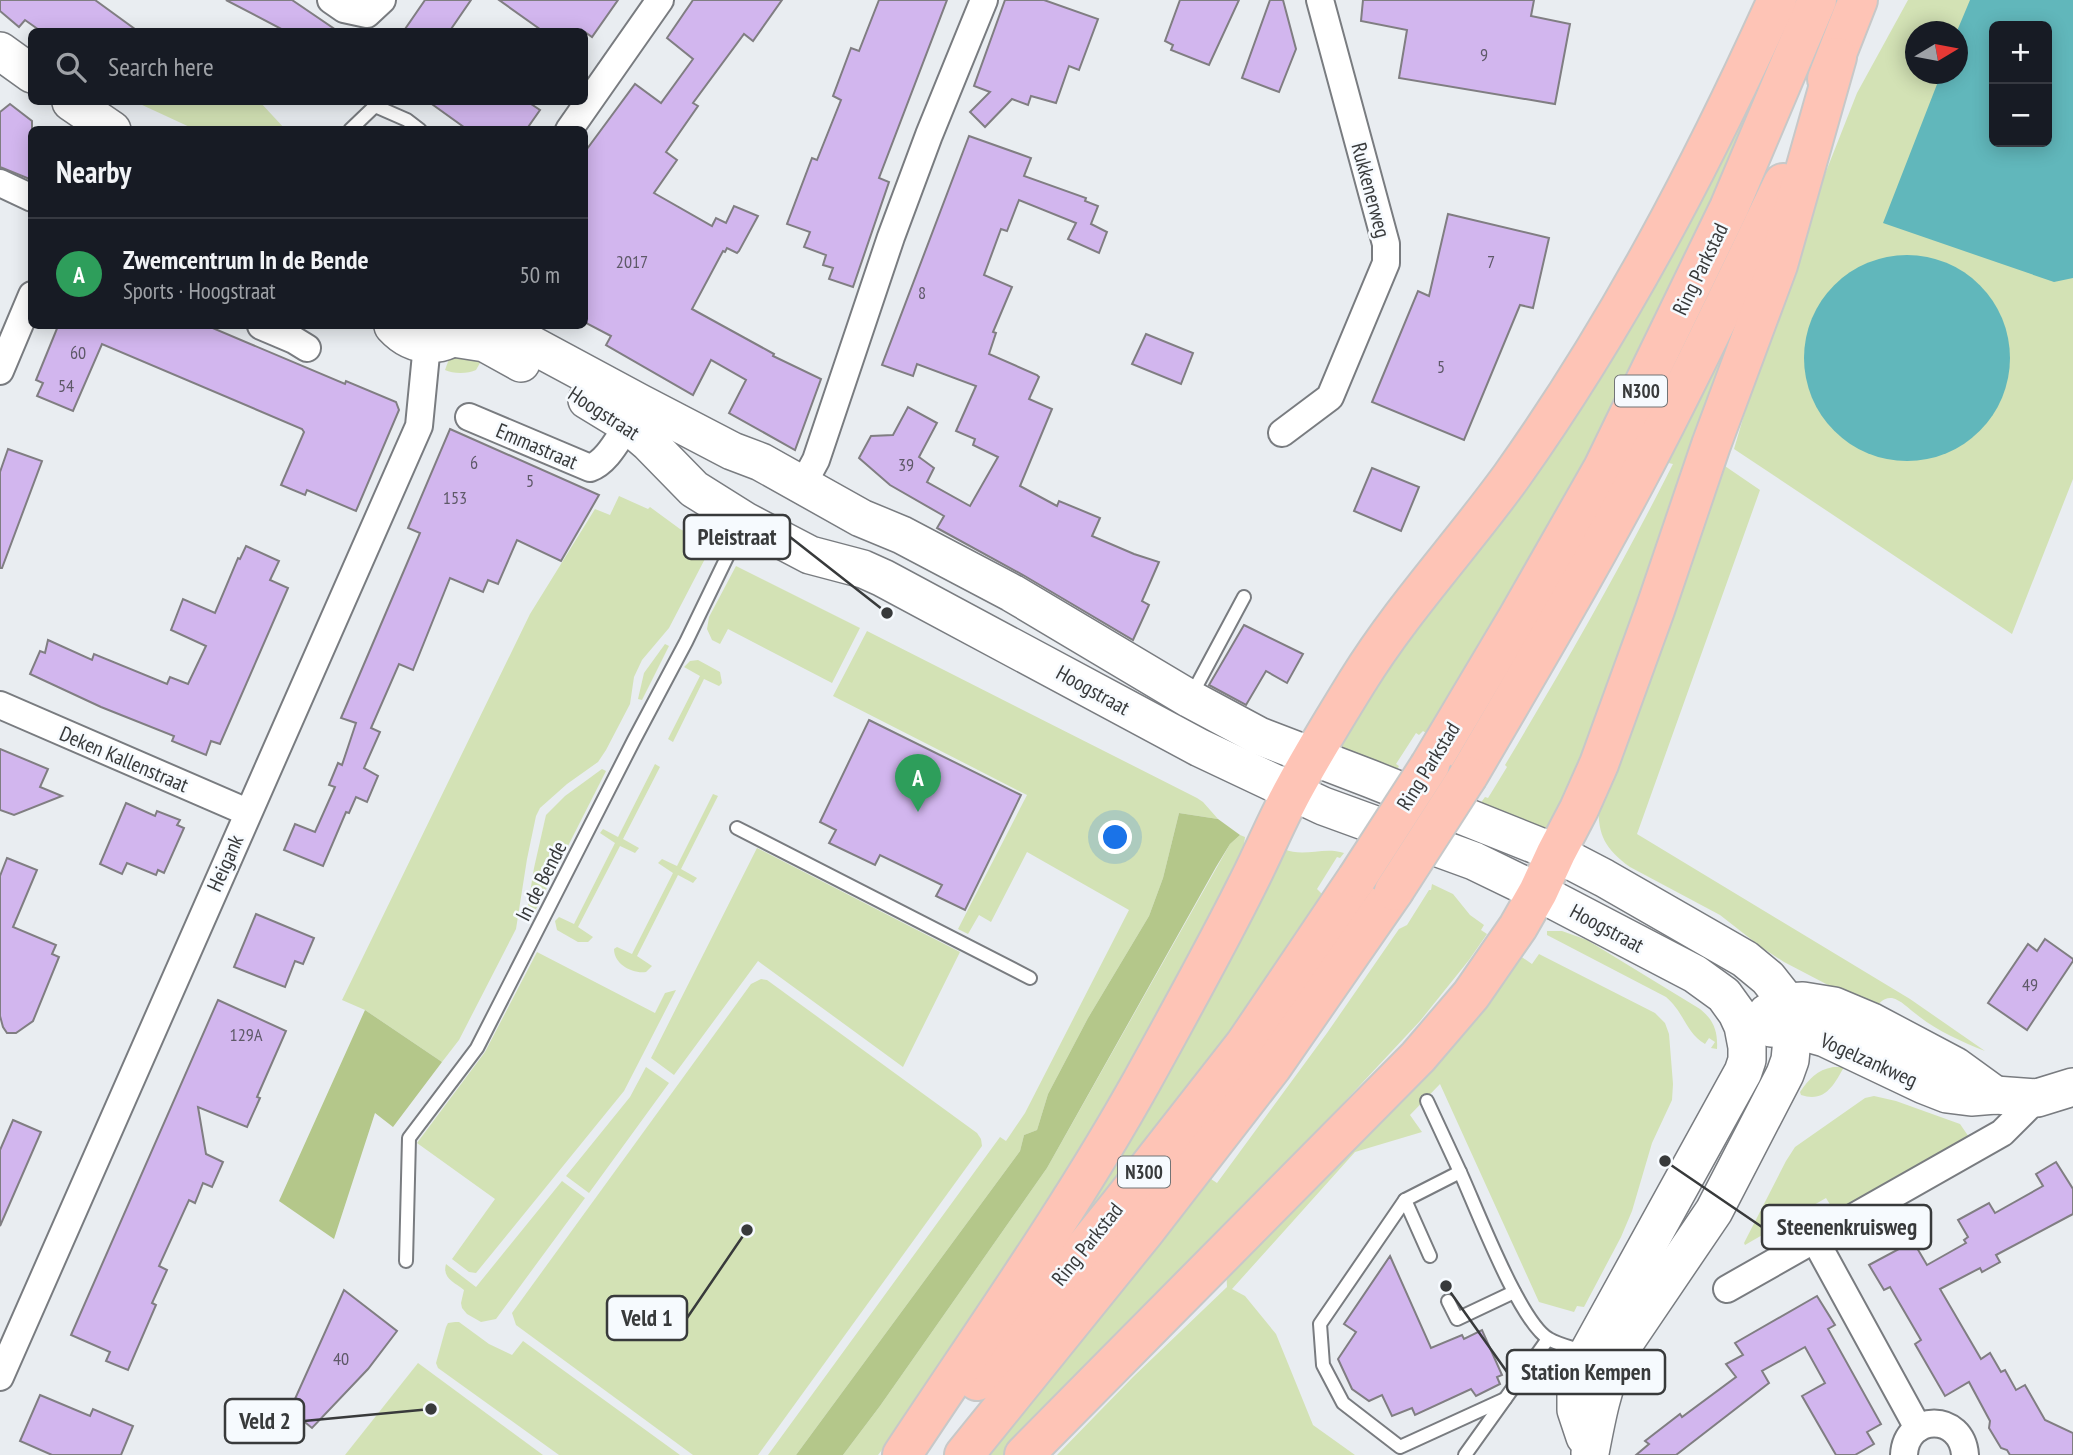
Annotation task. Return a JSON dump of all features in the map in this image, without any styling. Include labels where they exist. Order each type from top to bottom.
[{"type":"highway","name":"N300","points":[[902,1455],[1075,1195],[1141,1083],[1245,889],[1292,792],[1374,656],[1509,480],[1569,391],[1653,253],[1736,91],[1777,0]]},
{"type":"highway","name":"Ring Parkstad","points":[[915,1455],[1245,1044],[1430,765],[1603,468],[1729,208],[1817,0]]},
{"type":"highway","name":"Ring Parkstad","points":[[964,1455],[1145,1231],[1272,1067],[1394,891],[1468,776],[1557,624],[1639,475],[1710,335],[1784,181],[1837,57],[1858,0]]},
{"type":"highway","name":"N300","points":[[1024,1455],[1418,1057],[1486,975],[1518,927],[1579,810],[1622,705],[1711,445],[1778,265],[1837,57]]},
{"type":"main road","points":[[0,51],[28,71]]},
{"type":"main road","points":[[75,105],[106,126]]},
{"type":"main road","name":"Hoogstraat","points":[[396,329],[408,339],[448,336],[485,343],[628,425],[694,489],[749,523],[810,555],[863,569],[883,578],[1200,748],[1292,792],[1323,806],[1474,861],[1538,891],[1695,974],[1724,995],[1743,1026]]},
{"type":"main road","name":"Hoogstraat","points":[[504,329],[732,451],[761,462],[861,518],[902,535],[1012,593],[1190,699],[1259,736],[1556,853],[1604,878],[1745,959],[1768,978],[1790,1016]]},
{"type":"main road","points":[[748,474],[756,475],[779,487],[811,491],[827,506],[830,520],[827,526],[817,533],[797,536],[770,523],[749,523],[735,512],[728,497],[730,485],[735,479],[748,474]]},
{"type":"main road","name":"Vogelzankweg","points":[[1790,1016],[1803,1001],[1834,1006],[1872,1022],[1955,1066],[1995,1095],[2036,1098],[2073,1087]]},
{"type":"main road","points":[[1591,1454],[1607,1375],[1601,1358],[1743,1072],[1747,1060],[1743,1026],[1790,1016],[1790,1060],[1785,1074],[1714,1211],[1655,1296],[1601,1358]]},
{"type":"street","points":[[331,0],[344,9],[367,14],[382,0]]},
{"type":"street","points":[[588,103],[660,0]]},
{"type":"street","points":[[811,491],[816,460],[891,237],[984,0]]},
{"type":"street","name":"Rukkenerweg","points":[[1282,433],[1330,397],[1386,263],[1385,244],[1320,0]]},
{"type":"street","points":[[572,126],[586,105]]},
{"type":"street","points":[[0,183],[28,196]]},
{"type":"street","points":[[0,371],[28,304]]},
{"type":"street","points":[[268,329],[307,348]]},
{"type":"street","name":"Heigank","points":[[0,1377],[6,1342],[419,426],[424,394],[448,336]]},
{"type":"street","name":"Emmastraat","points":[[469,416],[590,468],[595,467],[606,456],[628,425]]},
{"type":"street","name":"Deken Kallenstraat","points":[[0,705],[247,812]]},
{"type":"street","name":"Vogelzankweg","points":[[1727,1289],[2002,1133],[2036,1098]]},
{"type":"street","points":[[1815,1240],[1918,1428]]},
{"type":"street","points":[[1904,1455],[1906,1442],[1918,1428],[1927,1424],[1946,1425],[1954,1430],[1961,1438],[1965,1455]]},
{"type":"lane","points":[[354,126],[375,106],[415,126]]},
{"type":"lane","name":"In de Bende","points":[[406,1261],[410,1137],[477,1048],[634,740],[749,523]]},
{"type":"lane","points":[[1190,699],[1244,597]]},
{"type":"lane","points":[[737,828],[1030,978]]},
{"type":"lane","points":[[1427,1101],[1529,1320],[1548,1339],[1601,1358]]},
{"type":"lane","points":[[1460,1172],[1405,1200],[1320,1324],[1323,1365],[1343,1403],[1400,1447],[1505,1399]]},
{"type":"lane","points":[[1405,1200],[1430,1256]]},
{"type":"lane","points":[[1448,1301],[1457,1319],[1514,1292]]},
{"type":"lane","points":[[1465,1455],[1548,1339]]},
{"type":"green space","points":[[1789,0],[1799,0],[1717,195],[1605,427],[1429,735],[1423,731],[1419,735],[1416,733],[1396,764],[1399,766],[1393,777],[1332,757]]},
{"type":"green space","points":[[1908,0],[2073,0],[2073,479],[2012,634],[1734,449],[1786,273],[1857,93]]},
{"type":"green space","points":[[142,105],[263,105],[282,126],[188,126]]},
{"type":"green space","points":[[1764,260],[1706,433],[1550,838],[1477,808],[1485,797],[1488,798],[1507,767],[1505,765],[1593,614],[1654,502],[1673,464],[1664,462]]},
{"type":"green space","points":[[453,354],[485,354],[476,370],[460,373],[445,370]]},
{"type":"green space","points":[[1719,462],[1760,490],[1637,834],[1910,999],[1985,1051],[1940,1031],[1895,999],[1884,999],[1874,1009],[1784,962],[1720,915],[1630,867],[1612,851],[1602,836],[1599,794]]},
{"type":"green space","points":[[619,496],[648,509],[650,507],[680,529],[707,543],[708,553],[669,628],[642,660],[634,677],[630,704],[606,750],[598,762],[540,808],[527,859],[516,929],[459,1040],[442,1062],[365,1010],[342,1000],[530,614],[595,509],[610,515]]},
{"type":"green space","points":[[736,566],[860,628],[832,683],[728,629],[720,644],[712,640],[707,629],[709,617]]},
{"type":"green space","points":[[867,631],[1197,798],[1218,819],[1179,813],[1163,878],[1149,916],[1088,1018],[1048,1094],[1037,1130],[1024,1135],[1020,1151],[796,1455],[768,1455],[1000,1137],[1006,1141],[1025,1113],[1129,910],[1027,852],[991,922],[979,915],[968,934],[958,929],[1027,795],[833,696]]},
{"type":"green space","points":[[665,644],[669,646],[642,700],[638,699],[644,673]]},
{"type":"green space","points":[[698,660],[720,672],[722,683],[719,686],[704,679],[673,742],[668,739],[700,676],[684,667],[690,661]]},
{"type":"green space","points":[[655,764],[660,767],[623,839],[639,848],[635,853],[620,846],[578,927],[593,937],[588,942],[578,942],[557,930],[555,921],[559,917],[574,924],[615,843],[600,833],[603,829],[618,837]]},
{"type":"green space","points":[[602,769],[606,771],[530,921],[526,918],[546,815],[565,796]]},
{"type":"green space","points":[[713,794],[718,796],[681,869],[697,878],[693,883],[678,875],[637,956],[652,966],[646,972],[630,970],[620,963],[614,949],[617,947],[632,954],[673,873],[658,863],[662,859],[677,866]]},
{"type":"green space","points":[[1179,813],[1218,819],[1240,835],[1230,844],[1216,867],[1047,1168],[843,1455],[796,1455],[1020,1151],[1024,1135],[1037,1130],[1048,1094],[1088,1018],[1149,916],[1163,878]]},
{"type":"green space","points":[[1240,835],[1245,837],[1244,845],[1250,846],[1211,936],[948,1365],[878,1455],[843,1455],[1047,1168],[1230,844]]},
{"type":"green space","points":[[757,848],[960,952],[903,1067],[758,961],[674,1075],[651,1058]]},
{"type":"green space","points":[[1284,849],[1344,853],[1340,858],[1337,857],[1317,889],[1325,897],[1250,1004],[1012,1314]]},
{"type":"green space","points":[[1432,884],[1453,894],[1470,915],[1484,925],[1481,930],[1487,934],[1469,960],[1420,1021],[1335,1112],[1293,1164],[1012,1455],[985,1455],[1208,1177],[1217,1183],[1399,929],[1407,925],[1431,890]]},
{"type":"green space","points":[[1547,931],[1562,931],[1587,940],[1700,1009],[1714,1027],[1717,1049],[1711,1048],[1715,1042],[1709,1038],[1705,1044],[1699,1039],[1666,997],[1547,935]]},
{"type":"green space","points":[[1513,951],[1532,964],[1539,954],[1655,1013],[1665,1023],[1669,1034],[1672,1100],[1652,1143],[1632,1211],[1621,1237],[1584,1307],[1577,1306],[1574,1312],[1539,1302],[1440,1084],[1410,1115],[1422,1132],[1355,1152],[1232,1289],[1245,1296],[1276,1334],[1313,1425],[1355,1455],[1057,1455],[1227,1287],[1226,1264]]},
{"type":"green space","points":[[537,952],[655,1013],[665,993],[676,990],[624,1091],[476,1273],[469,1272],[452,1259],[495,1199],[417,1143],[485,1052]]},
{"type":"green space","points":[[761,979],[767,980],[977,1133],[982,1146],[758,1455],[693,1455],[516,1325],[512,1313],[751,984]]},
{"type":"green space","points":[[365,1010],[442,1062],[393,1127],[375,1113],[334,1239],[279,1201]]},
{"type":"green space","points":[[646,1067],[669,1083],[589,1193],[566,1176],[630,1097]]},
{"type":"green space","points":[[1833,1067],[1844,1067],[1828,1091],[1816,1097],[1801,1095],[1800,1092],[1814,1076]]},
{"type":"green space","points":[[1874,1096],[1960,1124],[1971,1140],[1837,1216],[1826,1198],[1745,1245],[1795,1147],[1865,1098]]},
{"type":"green space","points":[[562,1181],[585,1198],[496,1319],[481,1322],[467,1314],[461,1303],[464,1290],[447,1276],[446,1264],[476,1287]]},
{"type":"green space","points":[[459,1322],[489,1344],[512,1355],[523,1341],[680,1455],[559,1455],[438,1368],[436,1363],[446,1327],[448,1323]]},
{"type":"green space","points":[[418,1363],[543,1455],[345,1455]]},
{"type":"water","points":[[1970,0],[2073,0],[2073,278],[2054,282],[1883,223],[1937,84],[1968,84],[1968,21],[1961,21]]},
{"type":"water","points":[[1907,255],[1946,263],[1964,272],[1980,285],[1993,301],[2002,319],[2010,358],[2002,397],[1993,415],[1980,431],[1964,444],[1946,453],[1907,461],[1868,453],[1850,444],[1834,431],[1821,415],[1812,397],[1804,358],[1812,319],[1821,301],[1834,285],[1850,272],[1868,263]]},
{"type":"building","points":[[0,0],[95,0],[134,28],[36,28],[25,20],[19,27],[0,11]]},
{"type":"building","points":[[226,0],[292,0],[333,28],[279,28]]},
{"type":"building","points":[[425,0],[471,0],[452,28],[406,28]]},
{"type":"building","points":[[499,0],[618,0],[592,37],[588,34],[588,28],[538,28]]},
{"type":"building","points":[[693,0],[782,0],[753,41],[744,34],[693,103],[698,106],[666,152],[677,160],[654,193],[712,226],[716,218],[726,223],[734,206],[758,216],[737,253],[727,248],[723,251],[692,309],[774,354],[773,356],[821,379],[795,450],[729,413],[746,380],[711,360],[693,395],[606,345],[611,336],[588,324],[588,148],[635,84],[661,103],[693,59],[667,38]]},
{"type":"building","points":[[879,0],[947,0],[879,178],[889,182],[853,287],[829,279],[833,268],[823,265],[826,255],[804,247],[810,232],[787,224],[812,158],[817,160],[841,100],[833,96],[851,48],[859,51]]},
{"type":"building","points":[[1005,0],[1044,0],[1098,19],[1079,70],[1069,66],[1056,103],[1031,96],[1028,105],[1012,99],[985,127],[970,112],[990,92],[974,86]]},
{"type":"building","points":[[1180,0],[1239,0],[1209,65],[1171,50],[1173,45],[1165,41]]},
{"type":"building","points":[[1270,0],[1283,0],[1296,49],[1279,92],[1242,78]]},
{"type":"building","points":[[1363,0],[1534,0],[1531,16],[1570,24],[1555,104],[1399,78],[1407,30],[1361,21]]},
{"type":"building","points":[[10,104],[32,121],[32,126],[28,126],[28,178],[0,167],[0,112]]},
{"type":"building","points":[[433,105],[532,105],[540,110],[529,126],[462,126]]},
{"type":"building","points":[[969,136],[1031,158],[1024,176],[1086,198],[1085,201],[1098,206],[1091,224],[1107,232],[1099,253],[1068,239],[1076,223],[1019,200],[1007,231],[1001,229],[984,275],[1012,287],[993,332],[996,333],[989,354],[1037,375],[1039,377],[1029,399],[1052,409],[1020,486],[1057,506],[1059,501],[1100,518],[1092,536],[1159,562],[1142,601],[1149,605],[1133,640],[937,528],[944,516],[890,485],[859,458],[871,436],[893,435],[908,407],[937,423],[919,457],[934,468],[927,482],[970,506],[998,457],[973,445],[975,439],[956,431],[976,386],[917,364],[913,376],[882,365]]},
{"type":"building","points":[[1448,214],[1549,238],[1533,308],[1520,305],[1464,440],[1372,402],[1418,291],[1429,296]]},
{"type":"building","points":[[57,329],[215,329],[345,384],[346,381],[396,402],[399,410],[356,511],[307,490],[305,495],[281,485],[304,432],[302,429],[102,344],[73,411],[37,396],[43,383],[36,380]]},
{"type":"building","points":[[1146,334],[1193,353],[1181,384],[1132,364]]},
{"type":"building","points":[[450,429],[599,495],[561,561],[517,540],[498,584],[488,580],[483,592],[450,578],[413,670],[399,664],[371,728],[380,732],[364,768],[378,776],[367,802],[356,797],[349,813],[346,812],[323,866],[284,850],[295,824],[315,832],[335,787],[329,785],[338,763],[342,765],[356,723],[341,718],[420,533],[408,528]]},
{"type":"building","points":[[8,449],[42,461],[0,568],[0,472]]},
{"type":"building","points":[[1372,468],[1419,487],[1401,531],[1354,511]]},
{"type":"building","points":[[246,546],[279,561],[270,580],[288,588],[220,744],[211,741],[206,755],[172,741],[174,736],[101,707],[30,674],[40,651],[45,653],[48,640],[92,660],[94,654],[167,684],[170,677],[188,684],[206,646],[171,630],[183,599],[215,613],[238,558],[240,559]]},
{"type":"building","points":[[1244,625],[1303,654],[1287,683],[1266,671],[1246,705],[1209,685]]},
{"type":"building","points":[[869,720],[1021,795],[965,910],[936,896],[942,885],[880,855],[875,865],[829,843],[836,830],[820,822]]},
{"type":"building","points":[[0,749],[48,769],[40,787],[62,796],[14,815],[0,810]]},
{"type":"building","points":[[126,803],[155,816],[157,811],[180,820],[177,825],[184,828],[164,873],[158,870],[156,875],[127,863],[122,874],[100,864]]},
{"type":"building","points":[[7,858],[37,870],[13,927],[56,945],[52,954],[59,957],[33,1021],[16,1033],[7,1033],[0,1016],[0,876]]},
{"type":"building","points":[[256,914],[314,938],[303,964],[295,961],[285,987],[234,967]]},
{"type":"building","points":[[2045,939],[2073,961],[2027,1030],[1988,1003],[2028,944],[2037,951]]},
{"type":"building","points":[[218,1000],[286,1031],[247,1127],[198,1107],[206,1154],[223,1162],[212,1187],[203,1183],[195,1203],[189,1200],[159,1266],[167,1270],[152,1303],[156,1305],[128,1370],[106,1361],[110,1352],[71,1335]]},
{"type":"building","points":[[13,1120],[41,1132],[0,1226],[0,1150]]},
{"type":"building","points":[[2056,1162],[2073,1189],[2073,1214],[1996,1255],[2000,1262],[1982,1272],[1980,1268],[1940,1289],[1981,1359],[1990,1353],[2001,1372],[2005,1370],[2016,1390],[2025,1385],[2045,1420],[2073,1433],[2073,1455],[2010,1455],[2007,1450],[2001,1448],[1989,1428],[1990,1421],[1969,1382],[1945,1396],[1915,1344],[1921,1340],[1890,1287],[1884,1290],[1869,1265],[1908,1244],[1917,1248],[1927,1265],[1966,1243],[1964,1240],[1968,1237],[1958,1220],[1989,1203],[1995,1213],[2043,1186],[2036,1174]]},
{"type":"building","points":[[1390,1256],[1431,1348],[1462,1335],[1464,1339],[1482,1330],[1502,1375],[1497,1377],[1500,1384],[1476,1396],[1471,1389],[1415,1415],[1412,1408],[1392,1416],[1382,1395],[1369,1401],[1352,1389],[1338,1359],[1356,1332],[1344,1324]]},
{"type":"building","points":[[344,1290],[397,1331],[368,1369],[312,1428],[290,1410]]},
{"type":"building","points":[[1817,1296],[1835,1325],[1828,1329],[1881,1424],[1867,1432],[1874,1444],[1855,1455],[1836,1455],[1802,1396],[1825,1383],[1805,1347],[1762,1371],[1769,1383],[1676,1455],[1636,1455],[1649,1444],[1645,1441],[1736,1377],[1726,1364],[1743,1355],[1735,1343]]},
{"type":"building","points":[[40,1395],[90,1416],[93,1409],[133,1426],[121,1455],[52,1455],[20,1441]]},
{"type":"place","name":"Pleistraat","points":[[887,613]]},
{"type":"place","name":"Zwemcentrum In de Bende","points":[[918,812]]},
{"type":"place","name":"Steenenkruisweg","points":[[1665,1161]]},
{"type":"place","name":"Veld 1","points":[[747,1230]]},
{"type":"place","name":"Station Kempen","points":[[1446,1286]]},
{"type":"place","name":"Veld 2","points":[[431,1409]]}]
